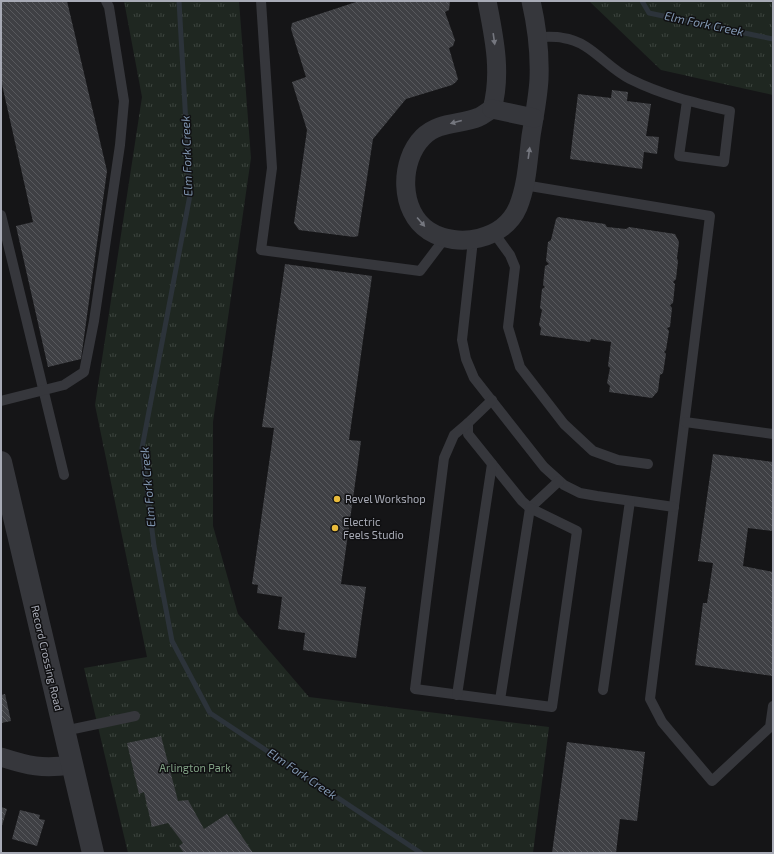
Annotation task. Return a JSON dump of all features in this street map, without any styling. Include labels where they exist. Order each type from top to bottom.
[{"type":"street","points":[[487,1],[497,65],[497,91],[492,109]]},
{"type":"street","points":[[531,1],[538,37],[539,79],[534,118],[524,185],[517,208],[505,224],[494,233],[473,240],[445,238],[428,231],[416,216],[408,202],[405,184],[408,161],[413,150],[424,137],[439,127],[478,117],[492,109],[534,118]]},
{"type":"street","name":"Record Crossing Road","points":[[1,462],[93,853]]},
{"type":"street","points":[[1,758],[31,766],[48,768],[72,765]]},
{"type":"lane","points":[[1,402],[64,385],[84,372],[94,321],[120,145],[124,101],[106,1]]},
{"type":"lane","points":[[261,1],[272,168],[261,250],[420,270],[445,238]]},
{"type":"lane","points":[[538,37],[563,38],[579,43],[629,79],[687,101],[730,111],[724,162],[679,156],[687,101]]},
{"type":"lane","points":[[524,185],[710,216],[650,700],[662,722],[712,781],[770,727],[773,706]]},
{"type":"lane","points":[[1,215],[64,475]]},
{"type":"lane","points":[[494,233],[510,255],[515,267],[508,328],[520,367],[564,424],[593,451],[618,460],[648,464]]},
{"type":"lane","points":[[473,240],[462,340],[466,359],[474,378],[544,467],[559,481],[580,493],[674,507]]},
{"type":"lane","points":[[468,423],[468,434],[522,501],[530,508],[577,531],[552,707],[415,689],[444,458],[454,435],[492,400]]},
{"type":"lane","points":[[685,422],[773,434]]},
{"type":"lane","points":[[458,695],[492,464]]},
{"type":"lane","points":[[500,700],[530,508],[559,481]]},
{"type":"lane","points":[[603,690],[630,501]]},
{"type":"lane","points":[[64,731],[136,716]]},
{"type":"green space","name":"Arlington Park","points":[[124,1],[239,1],[251,158],[213,422],[213,526],[238,614],[309,697],[549,727],[533,853],[128,853],[84,668],[147,657],[95,405],[142,97]]},
{"type":"green space","points":[[589,1],[773,1],[773,95],[661,70]]},
{"type":"building","points":[[1,1],[67,1],[107,171],[81,359],[48,367],[16,226],[33,222],[1,80]]},
{"type":"building","points":[[359,1],[450,1],[449,10],[445,12],[455,40],[453,46],[449,48],[458,79],[452,85],[406,99],[373,139],[358,236],[354,237],[299,230],[294,223],[307,130],[292,82],[306,77],[291,29],[292,23]]},
{"type":"building","points":[[612,90],[628,92],[627,101],[651,104],[646,136],[659,137],[657,154],[644,152],[642,169],[570,159],[578,94],[611,98]]},
{"type":"building","points":[[558,217],[605,224],[607,227],[626,229],[629,227],[675,234],[679,242],[678,261],[676,279],[673,282],[675,284],[673,303],[670,305],[672,308],[670,327],[667,328],[669,331],[666,350],[664,352],[666,354],[663,373],[660,375],[658,391],[652,398],[609,392],[610,386],[607,383],[610,368],[608,366],[611,342],[591,339],[590,342],[540,335],[541,328],[539,325],[542,310],[540,308],[542,289],[545,287],[543,285],[545,266],[549,264],[546,261],[548,242],[551,240],[556,219]]},
{"type":"building","points":[[285,264],[372,276],[349,440],[361,441],[341,584],[366,587],[356,658],[303,650],[305,633],[278,629],[282,597],[257,593],[258,585],[252,584],[274,428],[262,427]]},
{"type":"building","points":[[713,454],[773,462],[773,531],[748,528],[743,566],[773,572],[773,676],[695,665],[703,603],[707,603],[713,563],[698,561]]},
{"type":"building","points":[[5,694],[11,721],[1,723],[1,695]]},
{"type":"building","points":[[161,736],[178,801],[188,800],[204,829],[227,814],[253,853],[184,853],[179,846],[183,843],[168,823],[152,827],[144,792],[139,794],[127,743]]},
{"type":"building","points":[[567,742],[645,752],[637,821],[620,819],[616,853],[552,853]]},
{"type":"building","points":[[1,807],[7,809],[1,829]]},
{"type":"building","points":[[20,810],[40,815],[39,819],[45,820],[37,846],[12,839]]},
{"type":"waterway","name":"Elm Fork Creek","points":[[179,1],[190,195],[142,448],[154,546],[172,641],[210,713],[421,853]]},
{"type":"waterway","name":"Elm Fork Creek","points":[[642,1],[649,13],[773,39]]},
{"type":"place","name":"Revel Workshop","points":[[337,499]]},
{"type":"place","name":"Electric Feels Studio","points":[[335,528]]}]
